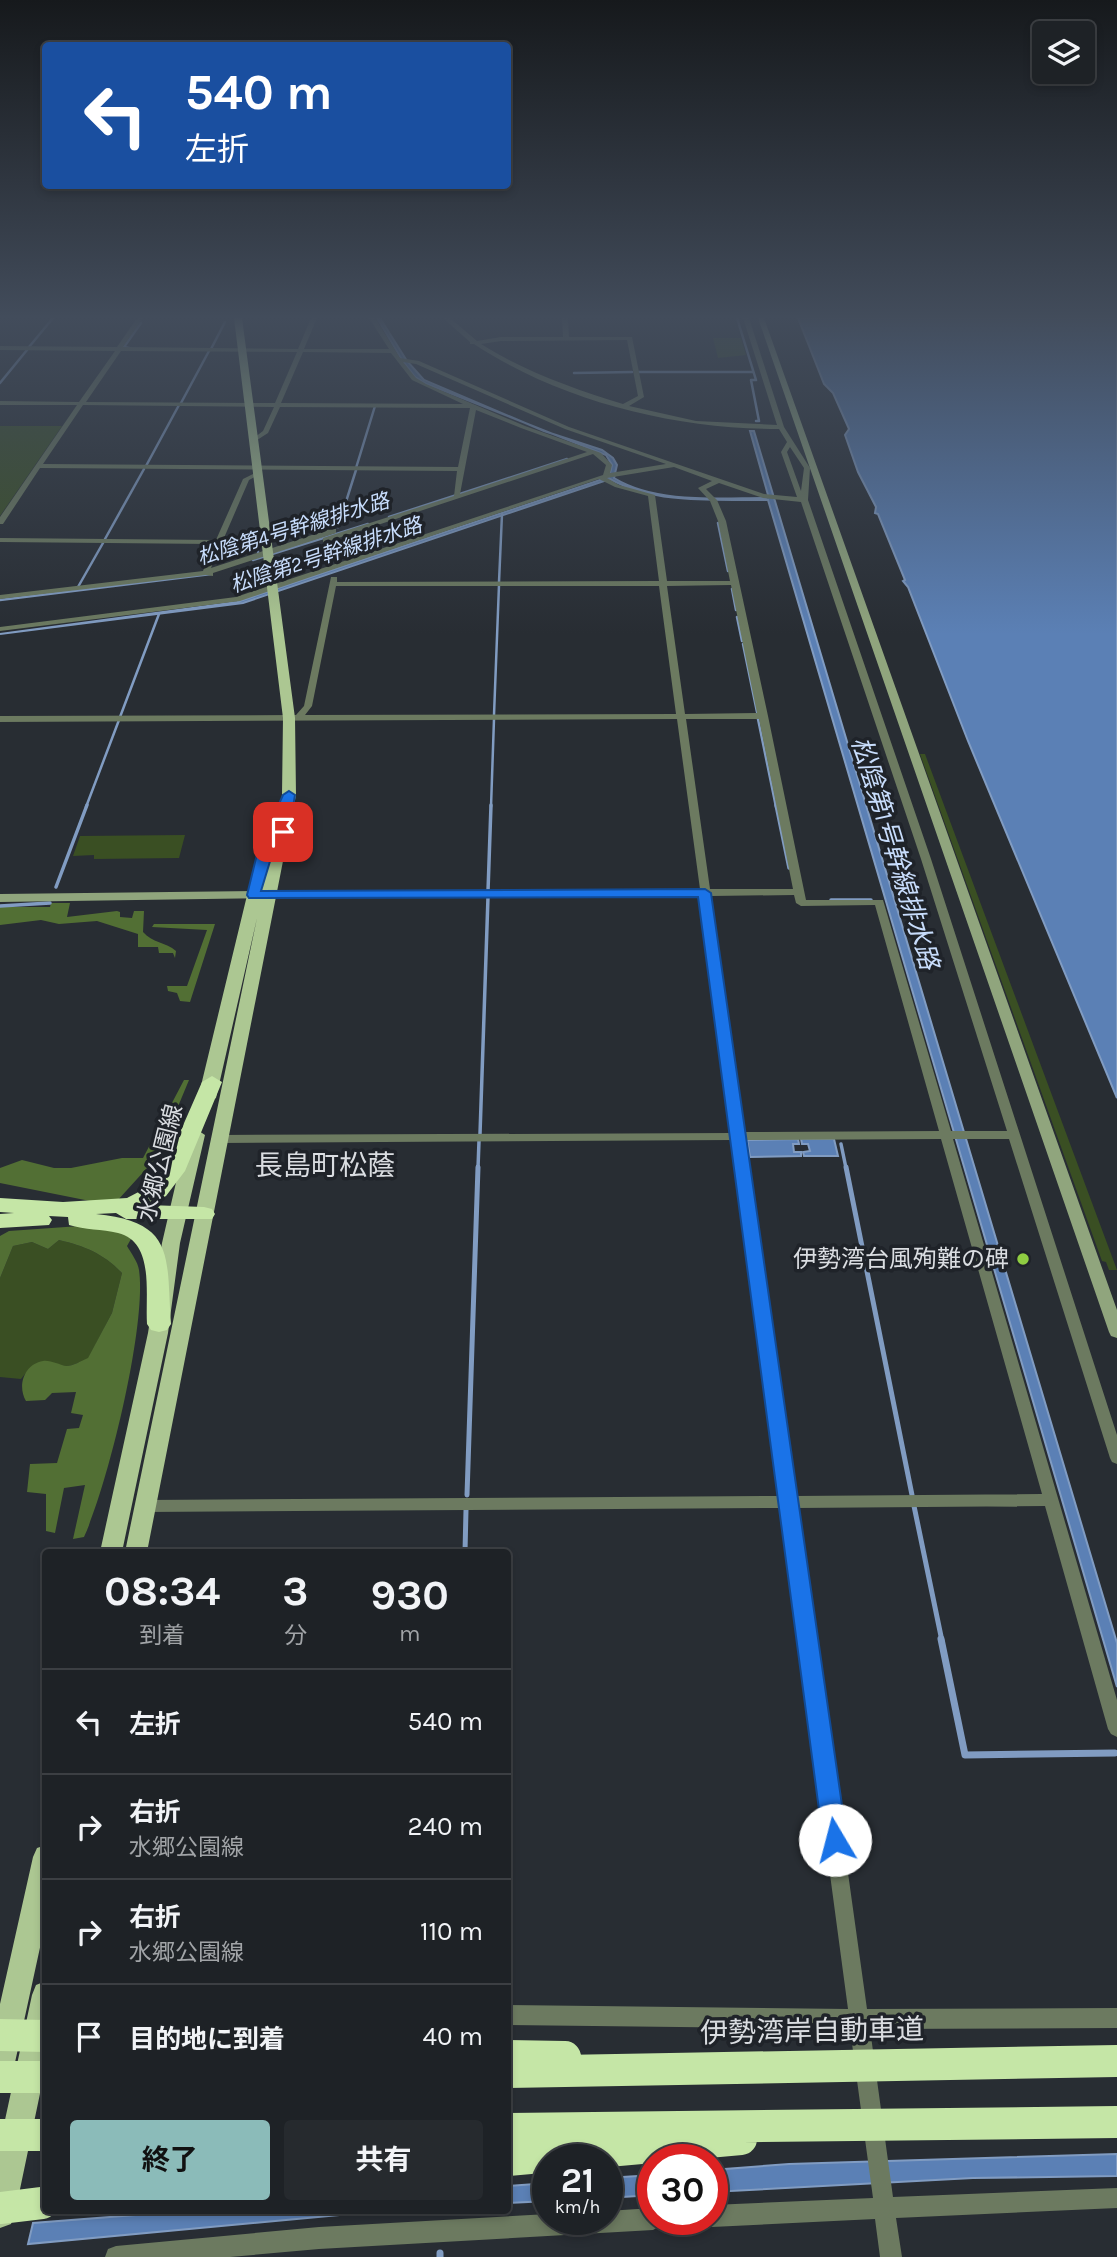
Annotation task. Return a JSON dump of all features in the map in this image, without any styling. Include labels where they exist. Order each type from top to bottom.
[{"type":"highway","points":[[0,1221],[131,1205],[158,1191],[174,1171],[188,1132],[212,1082]]},
{"type":"highway","points":[[0,1205],[126,1226],[148,1240],[158,1259],[155,1288],[159,1324]]},
{"type":"highway","points":[[61,1214],[204,1214]]},
{"type":"highway","points":[[0,2035],[42,2014]]},
{"type":"highway","points":[[511,2056],[891,2064]]},
{"type":"highway","name":"伊勢湾岸自動車道","points":[[511,2072],[1117,2061]]},
{"type":"highway","points":[[0,2077],[42,2077]]},
{"type":"highway","points":[[511,2129],[1117,2122]]},
{"type":"highway","points":[[511,2160],[900,2124]]},
{"type":"highway","points":[[0,2135],[42,2135]]},
{"type":"highway","points":[[0,2210],[42,2203]]},
{"type":"main road","name":"水郷公園線","points":[[112,1549],[159,1324],[177,1214],[289,795],[294,718],[251,423]]},
{"type":"main road","name":"水郷公園線","points":[[137,1549],[220,1139],[262,895]]},
{"type":"main road","points":[[0,2067],[42,1875]]},
{"type":"main road","points":[[0,2210],[42,2025]]},
{"type":"street","points":[[0,522],[69,423]]},
{"type":"street","points":[[254,440],[265,432],[269,423]]},
{"type":"street","points":[[458,495],[470,423]]},
{"type":"street","points":[[520,423],[600,453],[609,465],[606,477]]},
{"type":"street","points":[[556,423],[765,496],[804,500]]},
{"type":"street","points":[[721,423],[780,427]]},
{"type":"street","points":[[779,423],[789,443],[810,468]]},
{"type":"street","points":[[795,423],[1117,1332]]},
{"type":"street","points":[[789,443],[784,452],[799,495],[804,500],[1015,1135],[1117,1458]]},
{"type":"street","points":[[0,603],[210,574],[458,495],[623,447]]},
{"type":"street","points":[[0,629],[211,604],[274,590],[606,477],[675,465]]},
{"type":"street","points":[[39,466],[257,471],[461,469]]},
{"type":"street","points":[[804,500],[810,468]]},
{"type":"street","points":[[210,574],[219,542],[246,479],[257,471]]},
{"type":"street","points":[[606,477],[651,495],[891,2257]]},
{"type":"street","points":[[720,480],[702,488],[711,498],[722,521],[801,902],[879,902],[1117,1729]]},
{"type":"street","points":[[269,556],[333,531]]},
{"type":"street","points":[[0,540],[219,542]]},
{"type":"street","points":[[294,718],[308,706],[334,584],[331,570]]},
{"type":"street","points":[[0,597],[210,574]]},
{"type":"street","points":[[334,584],[736,583]]},
{"type":"street","points":[[0,719],[764,716]]},
{"type":"street","points":[[0,898],[799,892]]},
{"type":"street","points":[[220,1139],[1015,1135]]},
{"type":"street","points":[[145,1506],[1050,1500]]},
{"type":"street","points":[[511,2015],[859,2019],[1117,2018]]},
{"type":"street","points":[[728,2214],[885,2199],[1117,2197]]},
{"type":"street","points":[[116,2257],[319,2238],[637,2220]]},
{"type":"green space","points":[[0,426],[62,426],[0,516]]},
{"type":"green space","points":[[920,754],[925,754],[1117,1270],[1109,1270],[1106,1262],[1102,1261]]},
{"type":"green space","points":[[185,835],[179,858],[94,859],[94,855],[73,856],[80,836]]},
{"type":"green space","points":[[51,903],[70,903],[67,917],[117,911],[120,912],[120,917],[132,918],[134,911],[144,911],[143,932],[176,951],[175,958],[173,953],[159,953],[158,947],[138,947],[138,934],[97,921],[59,924],[41,920],[0,925],[0,907],[50,907]]},
{"type":"green space","points":[[154,924],[215,924],[190,1002],[180,1001],[177,993],[168,991],[167,986],[187,986],[207,930],[152,927]]},
{"type":"green space","points":[[184,1080],[189,1080],[157,1157],[117,1201],[95,1202],[0,1183],[0,1168],[22,1160],[54,1168],[71,1168],[122,1158],[143,1158]]},
{"type":"green space","points":[[94,1225],[118,1229],[131,1239],[127,1246],[138,1267],[140,1295],[124,1405],[104,1481],[84,1537],[73,1539],[85,1485],[64,1488],[55,1533],[46,1531],[46,1494],[27,1492],[30,1464],[57,1463],[67,1429],[79,1428],[83,1415],[71,1413],[76,1392],[52,1393],[45,1400],[26,1401],[22,1383],[27,1371],[36,1363],[46,1361],[69,1366],[88,1358],[112,1313],[122,1273],[94,1252],[59,1240],[48,1249],[32,1242],[13,1246],[0,1278],[0,1236],[9,1231]]},
{"type":"green space","points":[[59,1240],[94,1252],[122,1273],[112,1313],[88,1359],[69,1366],[37,1365],[21,1379],[0,1377],[0,1278],[13,1246],[32,1242],[48,1249]]},
{"type":"water","points":[[846,423],[1117,423],[1117,1098],[968,741],[878,514],[875,513],[876,507],[858,472],[845,435],[849,429]]},
{"type":"water","points":[[750,431],[754,431],[1117,1643],[1117,1687],[768,500],[708,500],[667,497],[628,487],[610,479],[243,603],[0,634],[237,602],[609,477],[612,465],[606,455],[553,434],[602,450],[613,458],[617,465],[614,478],[649,492],[688,498],[766,498],[768,495]]},
{"type":"water","points":[[798,1139],[799,1144],[793,1144],[794,1152],[801,1152],[801,1156],[750,1157],[747,1140]]},
{"type":"water","points":[[801,1139],[834,1139],[838,1156],[804,1156],[803,1152],[810,1151],[808,1144],[802,1144]]},
{"type":"water","points":[[1117,2154],[1117,2176],[973,2178],[728,2191],[728,2169],[789,2164]]},
{"type":"water","points":[[637,2176],[637,2196],[623,2197],[623,2177]]},
{"type":"water","points":[[532,2184],[532,2202],[511,2203],[511,2186]]},
{"type":"water","points":[[149,2214],[350,2214],[28,2244],[33,2223]]},
{"type":"waterway","points":[[146,466],[169,423]]},
{"type":"waterway","points":[[356,468],[370,423]]},
{"type":"waterway","name":"松陰第4号幹線排水路","points":[[389,517],[567,459]]},
{"type":"waterway","points":[[105,539],[144,469]]},
{"type":"waterway","name":"松陰第2号幹線排水路","points":[[338,527],[356,470]]},
{"type":"waterway","points":[[499,582],[502,514]]},
{"type":"waterway","points":[[718,523],[728,571]]},
{"type":"waterway","name":"松陰第4号幹線排水路","points":[[253,560],[368,524]]},
{"type":"waterway","points":[[255,538],[258,552]]},
{"type":"waterway","points":[[78,587],[103,543]]},
{"type":"waterway","name":"松陰第4号幹線排水路","points":[[0,600],[211,574]]},
{"type":"waterway","points":[[494,715],[499,585]]},
{"type":"waterway","points":[[732,589],[736,610]]},
{"type":"waterway","points":[[120,717],[159,614]]},
{"type":"waterway","points":[[737,617],[742,641]]},
{"type":"waterway","points":[[743,644],[757,712]]},
{"type":"waterway","points":[[491,807],[494,719]]},
{"type":"waterway","points":[[758,719],[776,807]]},
{"type":"waterway","points":[[86,807],[119,720]]},
{"type":"waterway","points":[[56,887],[87,805]]},
{"type":"waterway","points":[[488,891],[491,805]]},
{"type":"waterway","points":[[776,805],[789,868]]},
{"type":"waterway","points":[[480,1134],[488,897]]},
{"type":"waterway","points":[[831,900],[871,900]]},
{"type":"waterway","points":[[0,906],[50,903]]},
{"type":"waterway","points":[[478,1168],[479,1141]]},
{"type":"waterway","points":[[841,1144],[846,1168]]},
{"type":"waterway","points":[[467,1495],[478,1167]]},
{"type":"waterway","points":[[846,1167],[912,1495]]},
{"type":"waterway","points":[[914,1506],[942,1641]]},
{"type":"waterway","points":[[465,1549],[466,1510]]},
{"type":"waterway","points":[[941,1639],[965,1755],[1115,1753]]},
{"type":"place","name":"伊勢湾台風殉難の碑","points":[[1023,1259]]},
{"type":"district","name":"長島町松蔭","points":[[325,1165]]},
{"type":"route","points":[[283,832],[289,795],[265,850],[254,895],[705,893],[835,1840]]},
{"type":"water label","name":"松陰第1号幹線排水路","points":[[895,853]]}]
